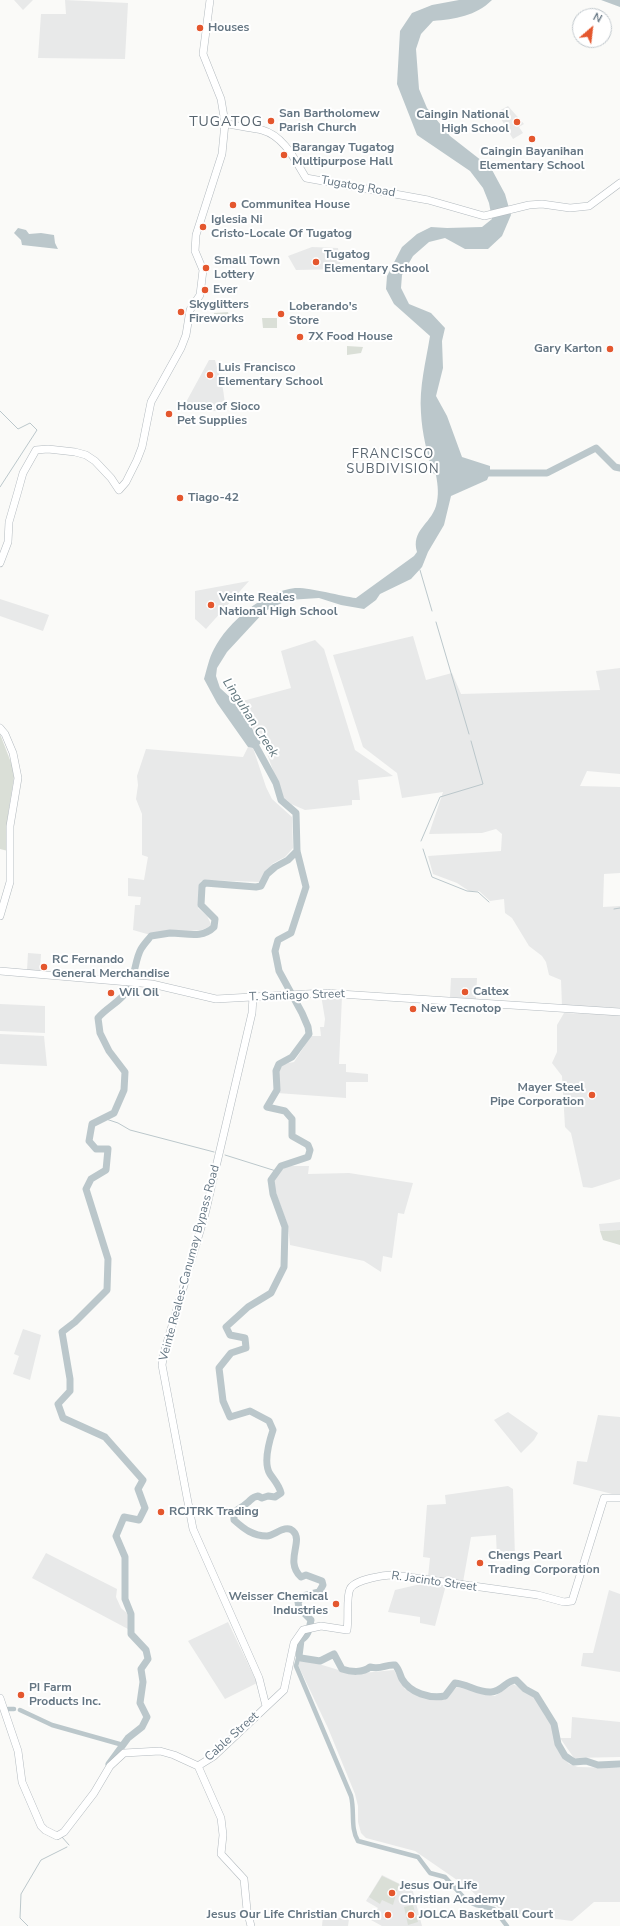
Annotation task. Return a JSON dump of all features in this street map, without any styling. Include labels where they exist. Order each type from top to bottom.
[{"type":"street","points":[[0,563],[8,542],[9,522],[23,473],[36,450],[53,449],[86,455],[95,461],[111,478],[119,490],[138,460],[151,402],[181,348],[186,335],[190,310],[200,295],[203,270],[195,251],[196,235],[222,154],[225,123],[221,99],[203,54],[210,0]]},
{"type":"street","name":"Tugatog Road","points":[[225,123],[240,128],[260,130],[275,136],[284,144],[306,178],[428,200],[474,214],[487,215],[514,207],[542,204],[570,208],[589,206],[620,183]]},
{"type":"street","points":[[0,728],[5,734],[14,757],[18,778],[10,826],[10,882],[0,916]]},
{"type":"street","name":"T. Santiago Street","points":[[0,970],[137,983],[203,997],[216,998],[324,993],[410,997],[567,1010],[620,1012]]},
{"type":"street","name":"Veinte Reales-Canumay Bypass Road","points":[[253,997],[252,1013],[205,1214],[166,1346],[162,1365],[193,1529],[259,1678],[266,1706]]},
{"type":"street","name":"R. Jacinto Street","points":[[266,1706],[284,1690],[294,1643],[297,1637],[306,1628],[321,1626],[347,1630],[351,1587],[381,1575],[401,1576],[538,1595],[564,1602],[572,1601],[604,1498],[620,1498]]},
{"type":"street","points":[[0,1698],[18,1751],[22,1782],[41,1826],[45,1830],[57,1836],[62,1834],[94,1793],[110,1766],[124,1753],[160,1751],[174,1755],[198,1766],[221,1818],[223,1835],[221,1854],[245,1882],[247,1910],[251,1926]]},
{"type":"street","name":"Cable Street","points":[[198,1766],[214,1756],[266,1706]]},
{"type":"shaded area","points":[[14,0],[33,0],[23,10]]},
{"type":"shaded area","points":[[65,0],[128,3],[125,59],[38,58],[41,14],[66,14]]},
{"type":"shaded area","points":[[459,0],[492,0],[479,10],[465,16],[433,21],[421,34],[416,49],[419,89],[427,108],[450,136],[491,168],[505,194],[511,215],[502,236],[488,249],[465,249],[445,238],[429,242],[413,256],[402,275],[401,288],[409,304],[431,313],[445,328],[442,341],[443,368],[436,396],[447,416],[462,457],[490,466],[490,473],[487,480],[451,496],[444,525],[428,552],[422,567],[411,579],[380,594],[376,600],[364,609],[341,605],[319,598],[288,600],[265,611],[227,652],[217,668],[216,676],[220,688],[244,710],[256,737],[262,743],[253,748],[248,747],[217,703],[204,679],[212,652],[228,628],[259,602],[283,590],[301,588],[356,598],[414,556],[417,552],[416,544],[419,533],[430,518],[436,506],[438,494],[437,479],[436,475],[433,473],[425,443],[421,403],[423,374],[430,336],[394,304],[386,289],[387,276],[402,247],[417,234],[431,227],[482,227],[492,219],[489,203],[483,188],[470,171],[417,135],[397,84],[400,31],[412,13],[432,5]]},
{"type":"shaded area","points":[[601,0],[620,0],[620,7]]},
{"type":"shaded area","name":"Caingin National High School","points":[[508,106],[524,124],[519,127],[523,133],[513,139],[497,112]]},
{"type":"shaded area","points":[[18,228],[26,230],[29,234],[41,233],[54,235],[55,243],[58,249],[22,245],[21,240],[14,233]]},
{"type":"shaded area","name":"Tugatog Elementary School","points":[[312,247],[338,248],[341,269],[296,270],[288,256]]},
{"type":"shaded area","points":[[228,312],[229,317],[214,318],[214,313]]},
{"type":"shaded area","points":[[262,318],[277,318],[277,328],[263,328]]},
{"type":"shaded area","points":[[347,346],[363,347],[361,353],[347,355]]},
{"type":"shaded area","name":"Luis Francisco Elementary School","points":[[209,360],[215,360],[223,389],[226,411],[190,411],[191,405],[185,404]]},
{"type":"shaded area","name":"Veinte Reales National High School","points":[[249,581],[206,629],[195,619],[195,591]]},
{"type":"shaded area","points":[[0,599],[49,615],[43,631],[0,616]]},
{"type":"shaded area","points":[[413,636],[426,680],[452,673],[461,694],[600,690],[596,671],[620,668],[620,774],[587,771],[580,786],[620,787],[620,873],[604,874],[603,907],[620,906],[620,1008],[562,1006],[561,980],[549,975],[546,962],[542,956],[529,946],[512,918],[505,913],[504,899],[490,901],[479,891],[469,891],[457,883],[433,874],[428,856],[501,851],[502,834],[496,829],[482,833],[429,834],[443,792],[402,798],[397,773],[363,747],[333,655]]},
{"type":"shaded area","points":[[315,640],[324,649],[355,750],[393,776],[358,780],[360,800],[352,800],[352,805],[305,810],[291,804],[282,796],[263,742],[256,736],[246,710],[239,702],[291,688],[281,651]]},
{"type":"shaded area","points":[[0,734],[12,765],[14,777],[8,814],[8,851],[0,849]]},
{"type":"shaded area","points":[[248,747],[253,748],[266,787],[272,799],[292,817],[293,848],[285,857],[272,864],[260,882],[201,881],[199,885],[198,908],[207,916],[212,926],[202,930],[147,934],[133,930],[135,905],[140,905],[141,897],[128,896],[128,878],[144,880],[148,857],[142,855],[142,814],[136,799],[138,785],[137,776],[146,749],[243,757]]},
{"type":"shaded area","points":[[28,953],[41,954],[40,971],[27,970]]},
{"type":"shaded area","points":[[451,978],[477,978],[476,999],[450,997]]},
{"type":"shaded area","points":[[321,995],[342,996],[339,1064],[346,1064],[346,1072],[368,1074],[368,1082],[346,1082],[346,1098],[277,1093],[278,1069],[283,1064],[294,1062],[311,1036],[321,1036],[320,1027],[324,1027],[325,1019]]},
{"type":"shaded area","points":[[0,1004],[45,1006],[45,1033],[0,1031]]},
{"type":"shaded area","name":"Mayer Steel Pipe Corporation","points":[[564,1013],[620,1015],[620,1179],[592,1188],[583,1187],[571,1133],[565,1127],[562,1076],[552,1063],[557,1052],[557,1025]]},
{"type":"shaded area","points":[[0,1034],[44,1036],[47,1066],[0,1064]]},
{"type":"shaded area","points":[[288,1166],[309,1166],[308,1174],[349,1173],[413,1183],[404,1214],[398,1213],[392,1258],[383,1256],[381,1272],[364,1261],[290,1245],[288,1226],[275,1190],[274,1181],[281,1170]]},
{"type":"shaded area","points":[[620,1222],[620,1230],[600,1231],[599,1224]]},
{"type":"shaded area","points":[[620,1230],[620,1245],[603,1240],[600,1231]]},
{"type":"shaded area","points":[[23,1329],[41,1335],[30,1380],[13,1374],[19,1356],[14,1354]]},
{"type":"shaded area","points":[[508,1412],[538,1433],[534,1440],[521,1453],[494,1420]]},
{"type":"shaded area","points":[[598,1415],[620,1417],[620,1496],[573,1484],[577,1461],[587,1462]]},
{"type":"shaded area","points":[[508,1486],[513,1489],[515,1558],[497,1558],[496,1535],[471,1537],[463,1582],[428,1577],[430,1558],[423,1557],[427,1505],[446,1504],[445,1495]]},
{"type":"shaded area","points":[[46,1553],[117,1589],[116,1597],[121,1608],[129,1615],[128,1629],[32,1578]]},
{"type":"shaded area","points":[[425,1583],[446,1585],[435,1626],[420,1623],[420,1617],[388,1612],[395,1590]]},
{"type":"shaded area","points":[[609,1590],[620,1594],[620,1672],[581,1666],[583,1653],[593,1653]]},
{"type":"shaded area","points":[[228,1622],[257,1683],[225,1699],[188,1641]]},
{"type":"shaded area","points":[[299,1658],[352,1674],[394,1670],[405,1689],[432,1699],[444,1700],[457,1687],[495,1696],[513,1684],[535,1696],[545,1716],[553,1724],[557,1749],[569,1764],[578,1767],[620,1768],[620,1902],[594,1902],[572,1921],[503,1912],[496,1906],[483,1903],[470,1889],[415,1851],[366,1838],[361,1833],[358,1822],[358,1806],[355,1794],[328,1728],[298,1665]]},
{"type":"shaded area","points":[[572,1717],[620,1722],[620,1757],[574,1758],[560,1738],[571,1738]]},
{"type":"shaded area","name":"Jesus Our Life Christian Academy","points":[[382,1875],[402,1885],[411,1884],[422,1926],[382,1926],[371,1920],[378,1908],[366,1901]]},
{"type":"shaded area","points":[[382,1876],[399,1884],[393,1905],[382,1900],[380,1904],[369,1897]]},
{"type":"shaded area","name":"JOLCA Basketball Court","points":[[413,1905],[418,1922],[408,1925],[404,1907]]},
{"type":"shaded area","points":[[323,1916],[349,1919],[348,1926],[322,1926]]},
{"type":"waterway","points":[[0,411],[18,429],[30,423],[37,430],[0,487]]},
{"type":"waterway","points":[[482,473],[547,473],[596,448],[615,467],[620,468]]},
{"type":"waterway","points":[[420,570],[432,611]]},
{"type":"waterway","points":[[436,622],[469,734]]},
{"type":"waterway","name":"Linguhan Creek","points":[[252,739],[276,783],[281,800],[296,813],[297,851],[306,887],[291,933],[278,940],[275,951],[279,971],[302,1013],[308,1027],[309,1034],[292,1057],[279,1064],[276,1071],[277,1090],[267,1107],[285,1111],[292,1119],[292,1136],[308,1145],[310,1150],[308,1157],[281,1166],[271,1180],[273,1194],[285,1227],[284,1267],[271,1293],[248,1307],[226,1327],[230,1335],[245,1338],[246,1348],[231,1353],[219,1368],[223,1401],[230,1417],[250,1411],[269,1421],[273,1430],[268,1446],[267,1464],[270,1474],[278,1485],[281,1493],[275,1497],[268,1496],[262,1498],[258,1496],[253,1498],[236,1511],[234,1520],[249,1531],[262,1536],[267,1536],[284,1529],[290,1529],[293,1531],[296,1535],[294,1558],[296,1571],[301,1577],[306,1575],[322,1581],[323,1585],[319,1592],[303,1596],[298,1602],[299,1608],[311,1620],[307,1634],[301,1640],[299,1656],[301,1658],[320,1661],[334,1654],[342,1669],[349,1671],[360,1671],[370,1667],[378,1668],[395,1665],[402,1679],[410,1688],[421,1694],[433,1697],[445,1696],[455,1683],[482,1691],[491,1692],[498,1690],[509,1682],[516,1680],[525,1689],[536,1695],[554,1724],[558,1744],[565,1756],[574,1762],[586,1761],[598,1765],[620,1764]]},
{"type":"waterway","points":[[421,841],[440,797],[483,784],[471,741]]},
{"type":"waterway","points":[[423,849],[432,877],[467,891],[478,892],[489,902]]},
{"type":"waterway","points":[[109,1764],[128,1738],[142,1727],[147,1717],[140,1703],[143,1682],[141,1669],[148,1659],[146,1650],[131,1634],[131,1614],[125,1599],[125,1557],[116,1536],[124,1517],[139,1520],[145,1508],[138,1489],[143,1480],[105,1437],[63,1418],[58,1404],[70,1391],[70,1379],[62,1332],[75,1322],[107,1290],[108,1259],[86,1189],[91,1179],[106,1170],[108,1149],[96,1149],[89,1141],[92,1124],[114,1113],[124,1090],[125,1072],[109,1051],[100,1033],[98,1018],[127,991],[132,980],[139,953],[151,936],[170,933],[199,934],[209,931],[214,927],[215,919],[201,905],[202,886],[205,883],[256,887],[261,886],[267,874],[275,867],[288,860],[297,851]]},
{"type":"waterway","points":[[614,909],[620,908]]},
{"type":"waterway","points":[[103,1118],[118,1123],[130,1130],[214,1152]]},
{"type":"waterway","points":[[225,1155],[276,1171]]},
{"type":"waterway","points":[[300,1651],[296,1666],[351,1796],[353,1825],[358,1841],[418,1857],[430,1873],[445,1877],[467,1901],[476,1905],[494,1909],[507,1926]]},
{"type":"waterway","points":[[8,1709],[14,1709]]},
{"type":"waterway","points":[[20,1710],[52,1725],[123,1745]]},
{"type":"waterway","points":[[62,1837],[69,1845]]},
{"type":"waterway","points":[[28,1926],[20,1918],[21,1894],[41,1860],[67,1847]]},
{"type":"place","name":"Houses","points":[[200,28]]},
{"type":"place","name":"San Bartholomew Parish Church","points":[[271,121]]},
{"type":"place","name":"Caingin National High School","points":[[517,122]]},
{"type":"place","name":"Caingin Bayanihan Elementary School","points":[[532,139]]},
{"type":"place","name":"Barangay Tugatog Multipurpose Hall","points":[[284,155]]},
{"type":"place","name":"Communitea House","points":[[233,205]]},
{"type":"place","name":"Iglesia Ni Cristo-Locale Of Tugatog","points":[[203,227]]},
{"type":"place","name":"Tugatog Elementary School","points":[[316,262]]},
{"type":"place","name":"Small Town Lottery","points":[[206,268]]},
{"type":"place","name":"Ever","points":[[205,290]]},
{"type":"place","name":"Skyglitters Fireworks","points":[[181,312]]},
{"type":"place","name":"Loberando's Store","points":[[281,314]]},
{"type":"place","name":"7X Food House","points":[[300,337]]},
{"type":"place","name":"Gary Karton","points":[[610,349]]},
{"type":"place","name":"Luis Francisco Elementary School","points":[[210,375]]},
{"type":"place","name":"House of Sioco Pet Supplies","points":[[169,414]]},
{"type":"place","name":"Tiago-42","points":[[180,498]]},
{"type":"place","name":"Veinte Reales National High School","points":[[211,605]]},
{"type":"place","name":"RC Fernando General Merchandise","points":[[44,967]]},
{"type":"place","name":"Caltex","points":[[465,992]]},
{"type":"place","name":"Wil Oil","points":[[111,993]]},
{"type":"place","name":"New Tecnotop","points":[[413,1009]]},
{"type":"place","name":"Mayer Steel Pipe Corporation","points":[[592,1095]]},
{"type":"place","name":"RCJTRK Trading","points":[[161,1512]]},
{"type":"place","name":"Chengs Pearl Trading Corporation","points":[[480,1563]]},
{"type":"place","name":"Weisser Chemical Industries","points":[[336,1604]]},
{"type":"place","name":"PI Farm Products Inc.","points":[[21,1695]]},
{"type":"place","name":"Jesus Our Life Christian Academy","points":[[392,1893]]},
{"type":"place","name":"Jesus Our Life Christian Church","points":[[388,1915]]},
{"type":"place","name":"JOLCA Basketball Court","points":[[411,1915]]},
{"type":"district","name":"TUGATOG","points":[[226,123]]},
{"type":"district","name":"FRANCISCO SUBDIVISION","points":[[393,462]]}]
